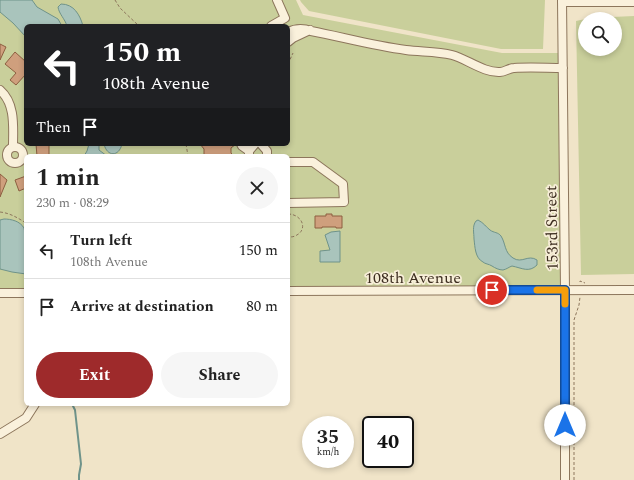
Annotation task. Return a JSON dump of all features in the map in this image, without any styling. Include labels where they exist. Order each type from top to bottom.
[{"type":"street","points":[[274,24],[285,18],[277,0]]},
{"type":"street","points":[[562,1],[634,2]]},
{"type":"street","name":"153rd Street","points":[[562,1],[565,290],[564,480]]},
{"type":"street","points":[[290,31],[300,28],[406,50],[442,53],[466,60],[482,68],[495,72],[501,72],[512,68],[563,68]]},
{"type":"street","points":[[290,40],[310,30]]},
{"type":"street","points":[[0,90],[9,102],[13,114],[14,147]]},
{"type":"street","points":[[290,162],[314,162],[343,184],[344,202],[290,203]]},
{"type":"street","name":"108th Avenue","points":[[290,291],[634,290]]},
{"type":"street","points":[[0,293],[24,293]]},
{"type":"street","points":[[0,434],[26,418],[34,406]]},
{"type":"path","points":[[115,0],[120,8],[138,24]]},
{"type":"path","points":[[290,60],[293,53]]},
{"type":"path","points":[[0,212],[10,214],[24,222]]},
{"type":"path","points":[[290,214],[300,218],[303,223],[301,231],[295,236],[290,237]]},
{"type":"path","points":[[574,480],[574,320],[580,301]]},
{"type":"green space","points":[[0,0],[296,0],[303,15],[502,53],[560,53],[562,287],[290,288],[290,154],[24,154],[24,289],[0,289]]},
{"type":"green space","points":[[300,0],[545,0],[543,49],[501,49],[309,11]]},
{"type":"green space","points":[[634,16],[634,274],[581,275],[576,21],[578,21],[578,56],[622,56],[622,17]]},
{"type":"water","points":[[0,0],[32,0],[37,7],[58,19],[61,24],[24,24],[24,35],[0,12]]},
{"type":"water","points":[[61,4],[66,4],[73,8],[82,24],[66,24],[58,7]]},
{"type":"water","points":[[88,146],[99,146],[99,150],[104,154],[85,154]]},
{"type":"water","points":[[105,146],[121,146],[116,153],[113,154]]},
{"type":"water","points":[[10,219],[20,224],[24,228],[24,274],[0,269],[0,220]]},
{"type":"water","points":[[478,220],[490,230],[500,235],[510,256],[516,260],[534,258],[537,260],[537,265],[531,269],[522,269],[512,266],[502,270],[480,260],[476,252],[474,232],[475,223]]},
{"type":"water","points":[[340,231],[340,262],[320,262],[320,251],[330,250],[325,235],[331,232]]},
{"type":"building","points":[[0,44],[6,47],[0,60]]},
{"type":"building","points":[[15,52],[24,60],[24,76],[16,85],[10,80],[16,73],[5,64]]},
{"type":"building","points":[[36,146],[49,146],[49,154],[37,154]]},
{"type":"building","points":[[202,146],[234,146],[231,148],[232,154],[204,154],[204,149]]},
{"type":"building","points":[[0,174],[7,180],[0,197]]},
{"type":"building","points":[[24,177],[24,189],[19,191],[15,180]]},
{"type":"building","points":[[326,214],[332,214],[332,216],[342,216],[342,228],[315,228],[315,216],[326,216]]},
{"type":"waterway","points":[[73,406],[75,410],[81,464],[79,480]]},
{"type":"slow traffic","points":[[537,290],[565,290],[565,304]]},
{"type":"route","points":[[492,290],[565,290],[565,425]]}]
